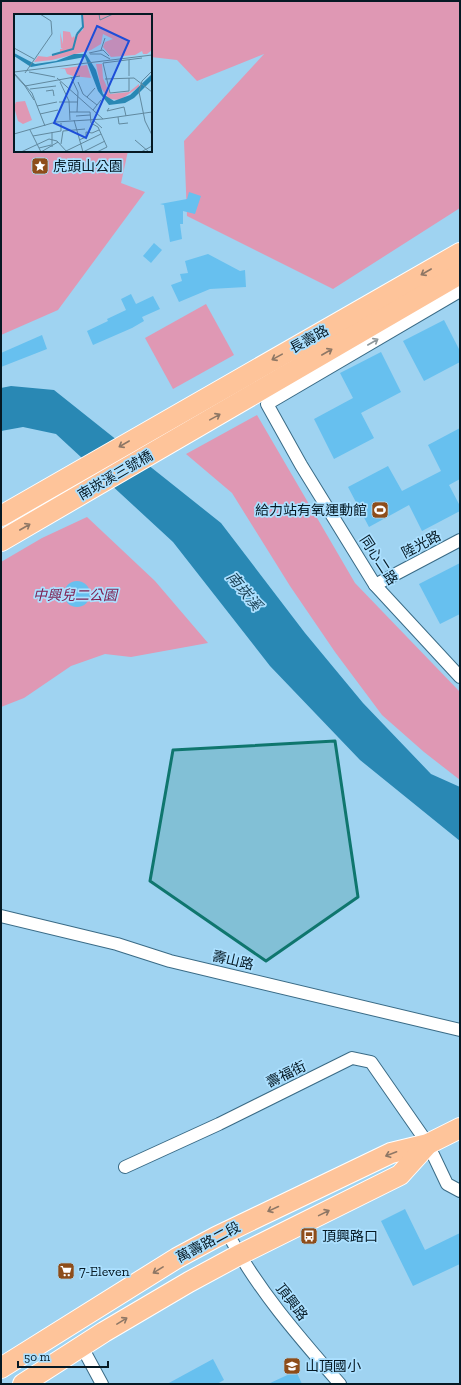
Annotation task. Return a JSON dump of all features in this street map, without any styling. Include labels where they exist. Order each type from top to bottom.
[{"type":"main road","name":"長壽路","points":[[158,425],[460,253]]},
{"type":"main road","name":"長壽路","points":[[181,436],[460,274]]},
{"type":"main road","name":"南崁溪三號橋","points":[[1,516],[158,425]]},
{"type":"main road","name":"南崁溪三號橋","points":[[1,541],[181,436]]},
{"type":"main road","name":"萬壽路二段","points":[[1,1368],[177,1258],[227,1232],[391,1153],[428,1144],[460,1128]]},
{"type":"main road","name":"萬壽路二段","points":[[23,1384],[189,1282],[239,1255],[400,1175],[428,1144]]},
{"type":"street","name":"同心二路","points":[[460,291],[266,404],[301,466],[376,586],[460,677]]},
{"type":"street","name":"陸光路","points":[[376,586],[460,540]]},
{"type":"street","name":"陸光路","points":[[376,586],[460,543]]},
{"type":"street","name":"壽山路","points":[[1,916],[117,944],[170,961],[460,1030]]},
{"type":"street","name":"壽福街","points":[[125,1167],[219,1124],[352,1058],[371,1062],[428,1144],[447,1184],[460,1191]]},
{"type":"street","name":"頂興路","points":[[227,1232],[239,1255],[302,1341],[340,1384]]},
{"type":"street","points":[[82,1347],[102,1384]]},
{"type":"highlighted area","points":[[335,741],[358,897],[266,961],[150,881],[173,750]]},
{"type":"green space","points":[[1,1],[460,1],[460,208],[333,289],[187,216],[184,141],[264,54],[197,81],[177,60],[152,57],[152,14],[14,14],[14,152],[128,152],[121,183],[145,192],[58,310],[1,335]]},
{"type":"green space","points":[[206,304],[234,355],[173,389],[145,338]]},
{"type":"green space","points":[[257,415],[355,583],[460,692],[460,780],[424,752],[382,715],[335,652],[290,586],[232,493],[186,454]]},
{"type":"green space","name":"中興兒二公園","points":[[87,517],[155,581],[208,643],[131,657],[105,654],[71,666],[24,698],[1,707],[1,562],[42,538]]},
{"type":"water","name":"南崁溪","points":[[11,386],[54,390],[221,523],[305,633],[363,703],[431,774],[460,787],[460,841],[360,760],[270,666],[173,542],[56,434],[23,427],[1,431],[1,388]]},
{"type":"building","points":[[189,192],[201,196],[195,214],[183,211],[183,224],[180,224],[182,239],[170,242],[164,205],[160,204],[187,199]]},
{"type":"building","points":[[154,243],[162,250],[151,263],[143,256]]},
{"type":"building","points":[[208,254],[240,271],[245,270],[246,287],[210,289],[179,302],[171,285],[182,281],[180,274],[188,273],[185,261]]},
{"type":"building","points":[[131,294],[136,304],[153,296],[160,309],[142,317],[144,321],[132,328],[93,345],[87,331],[126,310],[121,299]]},
{"type":"building","points":[[444,320],[460,351],[460,362],[424,381],[403,341]]},
{"type":"building","points":[[42,335],[47,349],[1,367],[1,353]]},
{"type":"building","points":[[381,352],[401,392],[361,413],[374,438],[334,459],[314,419],[353,398],[340,373]]},
{"type":"building","points":[[460,428],[460,479],[449,485],[460,506],[460,511],[422,531],[409,505],[369,527],[348,487],[388,466],[402,491],[441,471],[428,445]]},
{"type":"building","points":[[460,563],[460,614],[440,624],[419,584]]},
{"type":"building","points":[[77,581],[86,585],[90,594],[86,603],[77,607],[68,603],[64,594],[68,585]]},
{"type":"building","points":[[405,1209],[425,1250],[460,1233],[460,1264],[413,1286],[381,1221]]},
{"type":"building","points":[[213,1359],[224,1380],[217,1384],[167,1384]]},
{"type":"building","points":[[296,1371],[302,1384],[268,1384]]},
{"type":"place","name":"虎頭山公園","points":[[40,166]]},
{"type":"place","name":"給力站有氧運動館","points":[[380,510]]},
{"type":"place","name":"頂興路口","points":[[309,1236]]},
{"type":"place","name":"7-Eleven","points":[[66,1271]]},
{"type":"place","name":"山頂國小","points":[[292,1366]]}]
